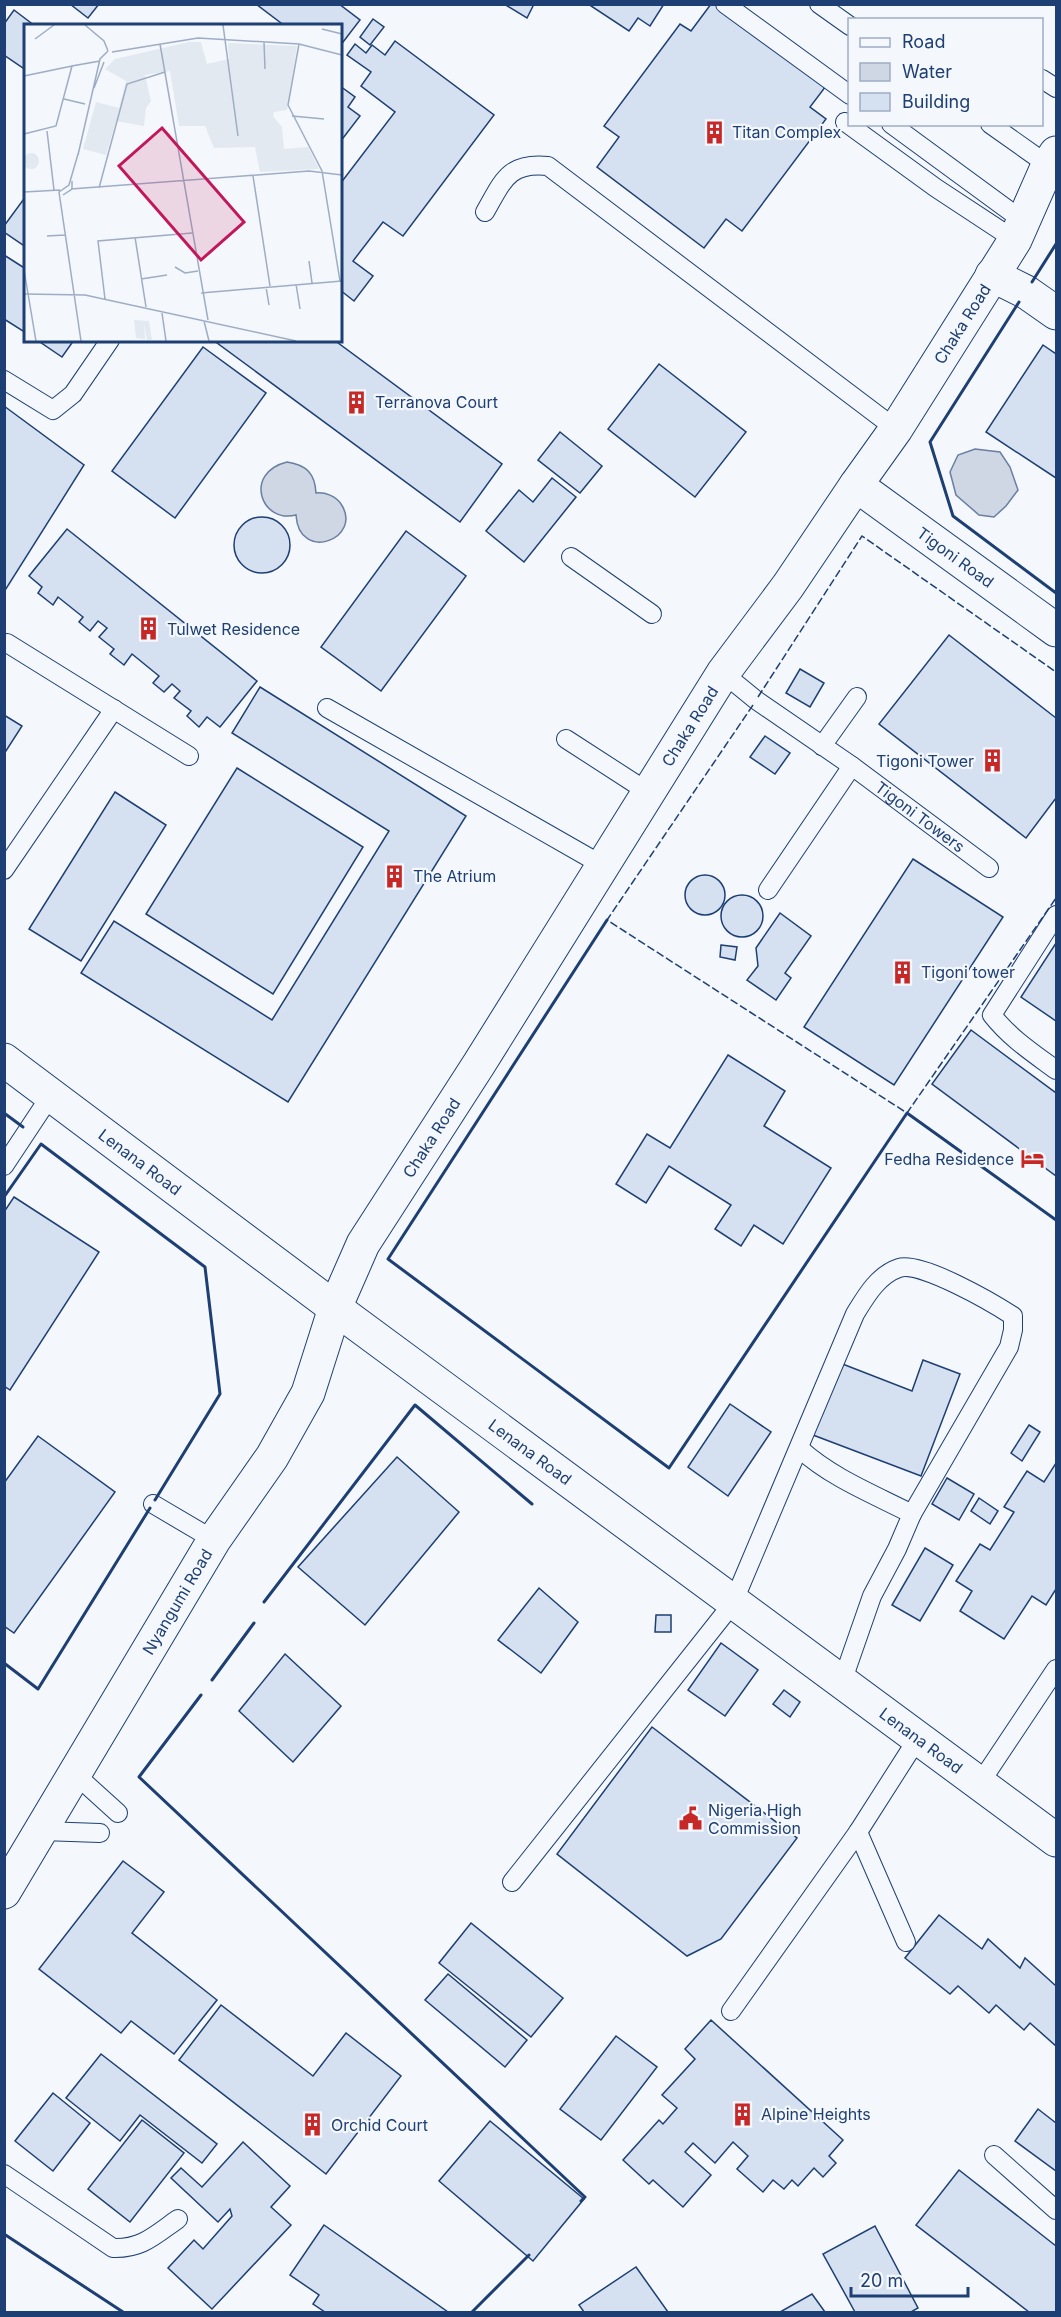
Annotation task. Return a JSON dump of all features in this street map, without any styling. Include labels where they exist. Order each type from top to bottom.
[{"type":"street","name":"Chaka Road","points":[[334,1308],[363,1244],[479,1064],[723,673],[788,586],[896,429],[1018,230],[1052,159]]},
{"type":"street","points":[[992,275],[1026,292],[1056,313]]},
{"type":"street","name":"Tigoni Road","points":[[856,485],[1056,630]]},
{"type":"street","name":"Lenana Road","points":[[4,1060],[334,1308],[1056,1840]]},
{"type":"street","name":"Nyangumi Road","points":[[4,1892],[214,1540],[272,1457],[308,1393],[334,1308]]},
{"type":"lane","points":[[725,4],[848,94]]},
{"type":"lane","points":[[819,4],[848,25]]},
{"type":"lane","points":[[1043,80],[1056,88]]},
{"type":"lane","points":[[851,126],[936,188],[1018,230]]},
{"type":"lane","points":[[893,126],[1018,230]]},
{"type":"lane","points":[[994,126],[1052,159]]},
{"type":"lane","points":[[485,212],[502,183],[513,171],[530,164],[548,166],[896,429]]},
{"type":"lane","points":[[4,380],[53,410],[73,394],[109,342]]},
{"type":"lane","points":[[571,557],[652,614]]},
{"type":"lane","points":[[7,643],[189,756]]},
{"type":"lane","name":"Tigoni Towers","points":[[723,673],[756,700],[852,766],[989,868]]},
{"type":"lane","points":[[822,746],[857,697]]},
{"type":"lane","points":[[327,708],[602,865]]},
{"type":"lane","points":[[4,870],[114,709]]},
{"type":"lane","points":[[566,739],[648,792]]},
{"type":"lane","points":[[768,890],[852,766]]},
{"type":"lane","points":[[1056,915],[992,1015],[1003,1030],[1056,1070]]},
{"type":"lane","points":[[4,1166],[51,1095]]},
{"type":"lane","points":[[512,1882],[733,1603],[800,1449],[855,1314],[869,1290],[882,1278],[899,1268],[912,1266],[979,1295],[1013,1316],[1013,1330],[1009,1347],[912,1514],[897,1549],[872,1596],[842,1682]]},
{"type":"lane","points":[[800,1449],[816,1464],[833,1474],[912,1514]]},
{"type":"lane","points":[[153,1504],[214,1540]]},
{"type":"lane","points":[[980,1783],[1056,1669]]},
{"type":"lane","points":[[731,2011],[858,1832],[918,1738]]},
{"type":"lane","points":[[75,1774],[118,1813]]},
{"type":"lane","points":[[42,1831],[100,1833]]},
{"type":"lane","points":[[858,1832],[906,1942]]},
{"type":"lane","points":[[994,2156],[1056,2211]]},
{"type":"lane","points":[[4,2174],[113,2248],[128,2249],[142,2245],[178,2219]]},
{"type":"water","points":[[975,449],[1000,452],[1010,467],[1018,490],[994,517],[979,515],[956,495],[950,472],[958,455]]},
{"type":"water","points":[[287,462],[300,465],[309,472],[314,481],[316,493],[330,495],[341,504],[346,516],[344,527],[338,535],[328,541],[318,542],[308,539],[300,530],[296,515],[284,516],[274,512],[266,505],[261,486],[265,476],[273,468]]},
{"type":"building","points":[[70,4],[99,4],[88,18]]},
{"type":"building","points":[[256,4],[339,4],[360,20],[342,43],[342,24],[282,24]]},
{"type":"building","points":[[504,4],[534,4],[527,18]]},
{"type":"building","points":[[588,4],[664,4],[650,26],[638,18],[629,31]]},
{"type":"building","name":"Titan Complex","points":[[711,4],[718,4],[826,86],[810,107],[826,119],[742,231],[726,219],[704,248],[597,167],[619,137],[604,126],[680,24],[691,31]]},
{"type":"building","points":[[14,10],[32,24],[24,24],[24,69],[4,55],[4,24]]},
{"type":"building","points":[[373,19],[384,27],[370,45],[360,37]]},
{"type":"building","points":[[395,41],[494,115],[403,236],[383,222],[353,261],[373,276],[354,301],[342,292],[342,181],[395,112],[361,86],[371,72],[347,55],[355,44],[366,53],[372,45],[385,55]]},
{"type":"building","points":[[342,87],[355,97],[348,107],[360,116],[342,139]]},
{"type":"building","points":[[24,199],[24,246],[4,232],[4,226]]},
{"type":"building","points":[[4,255],[24,268],[24,332],[4,319]]},
{"type":"building","points":[[40,342],[73,342],[62,357]]},
{"type":"building","name":"Terranova Court","points":[[216,342],[337,342],[502,464],[460,522]]},
{"type":"building","points":[[1043,345],[1056,354],[1056,478],[986,432]]},
{"type":"building","points":[[203,347],[266,393],[175,518],[112,471]]},
{"type":"building","points":[[659,364],[746,432],[695,497],[608,429]]},
{"type":"building","points":[[4,406],[84,465],[4,592]]},
{"type":"building","points":[[560,432],[602,466],[580,493],[538,460]]},
{"type":"building","points":[[552,478],[576,497],[524,562],[486,531],[519,490],[533,502]]},
{"type":"building","points":[[256,517],[268,517],[278,521],[286,529],[290,545],[286,561],[278,569],[268,573],[256,573],[246,569],[238,561],[234,551],[234,539],[238,529],[246,521]]},
{"type":"building","name":"Tulwet Residence","points":[[67,529],[257,681],[220,727],[207,717],[199,727],[187,716],[191,711],[174,698],[180,691],[172,684],[164,692],[153,683],[159,676],[132,654],[124,665],[110,654],[114,649],[99,637],[107,628],[98,621],[90,631],[79,622],[83,617],[58,597],[53,605],[38,593],[42,587],[29,576]]},
{"type":"building","points":[[406,531],[466,576],[381,691],[321,647]]},
{"type":"building","name":"Tigoni Tower","points":[[949,635],[1056,718],[1056,798],[1026,838],[879,724]]},
{"type":"building","points":[[800,669],[824,683],[810,707],[786,693]]},
{"type":"building","name":"The Atrium","points":[[260,687],[466,816],[288,1102],[81,973],[114,921],[272,1020],[389,831],[232,733]]},
{"type":"building","points":[[4,715],[22,726],[4,754]]},
{"type":"building","points":[[765,736],[790,753],[775,774],[750,757]]},
{"type":"building","points":[[237,768],[363,847],[273,994],[146,914]]},
{"type":"building","points":[[115,792],[166,825],[81,961],[29,929]]},
{"type":"building","name":"Tigoni tower","points":[[913,859],[1003,917],[894,1085],[804,1027]]},
{"type":"building","points":[[705,875],[719,881],[725,895],[719,909],[705,915],[691,909],[685,895],[691,881]]},
{"type":"building","points":[[742,895],[750,896],[757,901],[762,908],[762,924],[757,931],[750,936],[742,937],[734,936],[727,931],[722,924],[721,916],[722,908],[727,901],[734,896]]},
{"type":"building","points":[[780,913],[811,936],[785,973],[791,978],[776,1000],[747,980],[758,966],[756,948]]},
{"type":"building","points":[[1056,943],[1056,1021],[1021,997]]},
{"type":"building","points":[[721,945],[737,947],[735,960],[720,957]]},
{"type":"building","name":"Fedha Residence","points":[[971,1030],[1056,1093],[1056,1176],[932,1084]]},
{"type":"building","points":[[728,1055],[785,1091],[764,1126],[831,1168],[783,1244],[754,1225],[741,1246],[715,1229],[731,1205],[669,1166],[646,1203],[616,1184],[647,1134],[670,1148]]},
{"type":"building","points":[[14,1197],[99,1252],[10,1390],[4,1386],[4,1212]]},
{"type":"building","points":[[923,1360],[960,1374],[921,1476],[813,1435],[840,1363],[912,1391]]},
{"type":"building","points":[[730,1404],[771,1432],[728,1496],[688,1467]]},
{"type":"building","points":[[1029,1425],[1040,1432],[1022,1461],[1011,1453]]},
{"type":"building","points":[[38,1436],[115,1492],[14,1633],[4,1626],[4,1483]]},
{"type":"building","points":[[397,1457],[459,1512],[365,1625],[298,1567]]},
{"type":"building","points":[[1056,1463],[1056,1589],[1046,1605],[1032,1596],[1004,1639],[960,1611],[972,1591],[956,1581],[980,1544],[990,1550],[1014,1512],[1004,1507],[1027,1471],[1044,1482]]},
{"type":"building","points":[[947,1478],[974,1494],[959,1520],[932,1504]]},
{"type":"building","points":[[979,1498],[998,1511],[990,1524],[971,1511]]},
{"type":"building","points":[[925,1548],[953,1565],[920,1621],[892,1605]]},
{"type":"building","points":[[539,1588],[578,1622],[541,1673],[498,1640]]},
{"type":"building","points":[[656,1615],[671,1615],[671,1632],[655,1632]]},
{"type":"building","points":[[721,1643],[758,1670],[725,1716],[688,1690]]},
{"type":"building","points":[[285,1654],[341,1706],[293,1762],[239,1711]]},
{"type":"building","points":[[784,1690],[800,1702],[790,1717],[773,1704]]},
{"type":"building","points":[[652,1727],[797,1838],[721,1939],[687,1956],[557,1854]]},
{"type":"building","points":[[123,1861],[164,1892],[132,1933],[217,2000],[174,2054],[131,2021],[121,2033],[39,1969]]},
{"type":"building","points":[[939,1915],[982,1949],[988,1939],[1020,1968],[1025,1958],[1056,1986],[1056,2046],[1030,2023],[1024,2030],[996,2005],[989,2013],[958,1986],[950,1994],[905,1958]]},
{"type":"building","points":[[471,1923],[563,1998],[531,2037],[439,1963]]},
{"type":"building","points":[[448,1974],[527,2040],[505,2067],[425,2000]]},
{"type":"building","name":"Orchid Court","points":[[221,2005],[313,2076],[346,2033],[401,2076],[326,2174],[179,2060]]},
{"type":"building","name":"Alpine Heights","points":[[711,2020],[843,2140],[829,2156],[836,2163],[823,2177],[814,2168],[798,2186],[792,2180],[784,2189],[773,2180],[763,2192],[737,2169],[748,2156],[733,2142],[715,2163],[693,2143],[685,2152],[711,2175],[683,2207],[653,2180],[649,2184],[623,2160],[659,2120],[663,2124],[677,2108],[662,2095],[695,2059],[685,2049]]},
{"type":"building","points":[[616,2036],[657,2067],[601,2140],[560,2109]]},
{"type":"building","points":[[101,2054],[217,2144],[202,2163],[140,2115],[120,2141],[66,2098]]},
{"type":"building","points":[[53,2093],[90,2123],[53,2171],[15,2141]]},
{"type":"building","points":[[1038,2109],[1056,2123],[1056,2171],[1015,2141]]},
{"type":"building","points":[[142,2120],[184,2153],[130,2222],[88,2189]]},
{"type":"building","points":[[490,2121],[584,2199],[533,2261],[439,2181]]},
{"type":"building","points":[[243,2142],[290,2186],[271,2207],[291,2225],[212,2309],[168,2268],[194,2240],[203,2249],[232,2216],[230,2209],[218,2222],[171,2178],[181,2168],[202,2187]]},
{"type":"building","points":[[959,2170],[1056,2246],[1056,2312],[1029,2312],[916,2225]]},
{"type":"building","points":[[324,2225],[448,2312],[325,2312],[313,2304],[319,2295],[290,2275]]},
{"type":"building","points":[[875,2226],[918,2308],[911,2312],[855,2312],[823,2254]]},
{"type":"building","points":[[636,2267],[668,2312],[584,2312],[579,2305]]},
{"type":"building","points":[[812,2294],[825,2312],[780,2312]]},
{"type":"fence","points":[[758,697],[862,536],[1056,672]]},
{"type":"fence","points":[[753,705],[607,920],[907,1113],[1056,898]]},
{"type":"wall","points":[[1032,282],[1056,244]]},
{"type":"wall","points":[[1019,302],[930,442],[953,516],[1056,593]]},
{"type":"wall","points":[[607,920],[388,1259],[669,1468],[907,1113],[1056,1220]]},
{"type":"wall","points":[[4,1113],[23,1127]]},
{"type":"wall","points":[[4,1197],[41,1144],[205,1267],[220,1394],[155,1500]]},
{"type":"wall","points":[[264,1602],[415,1405],[532,1504]]},
{"type":"wall","points":[[4,1663],[38,1689],[150,1508]]},
{"type":"wall","points":[[212,1680],[254,1623]]},
{"type":"wall","points":[[201,1695],[139,1777],[585,2197],[581,2201]]},
{"type":"wall","points":[[4,2234],[123,2312]]},
{"type":"wall","points":[[472,2312],[529,2255]]},
{"type":"place","name":"Titan Complex","points":[[714,132]]},
{"type":"place","name":"Terranova Court","points":[[357,402]]},
{"type":"place","name":"Tulwet Residence","points":[[149,629]]},
{"type":"place","name":"Tigoni Tower","points":[[992,761]]},
{"type":"place","name":"The Atrium","points":[[395,876]]},
{"type":"place","name":"Tigoni tower","points":[[903,972]]},
{"type":"place","name":"Fedha Residence","points":[[1032,1159]]},
{"type":"place","name":"Nigeria High Commission","points":[[690,1819]]},
{"type":"place","name":"Alpine Heights","points":[[743,2114]]},
{"type":"place","name":"Orchid Court","points":[[313,2125]]}]
